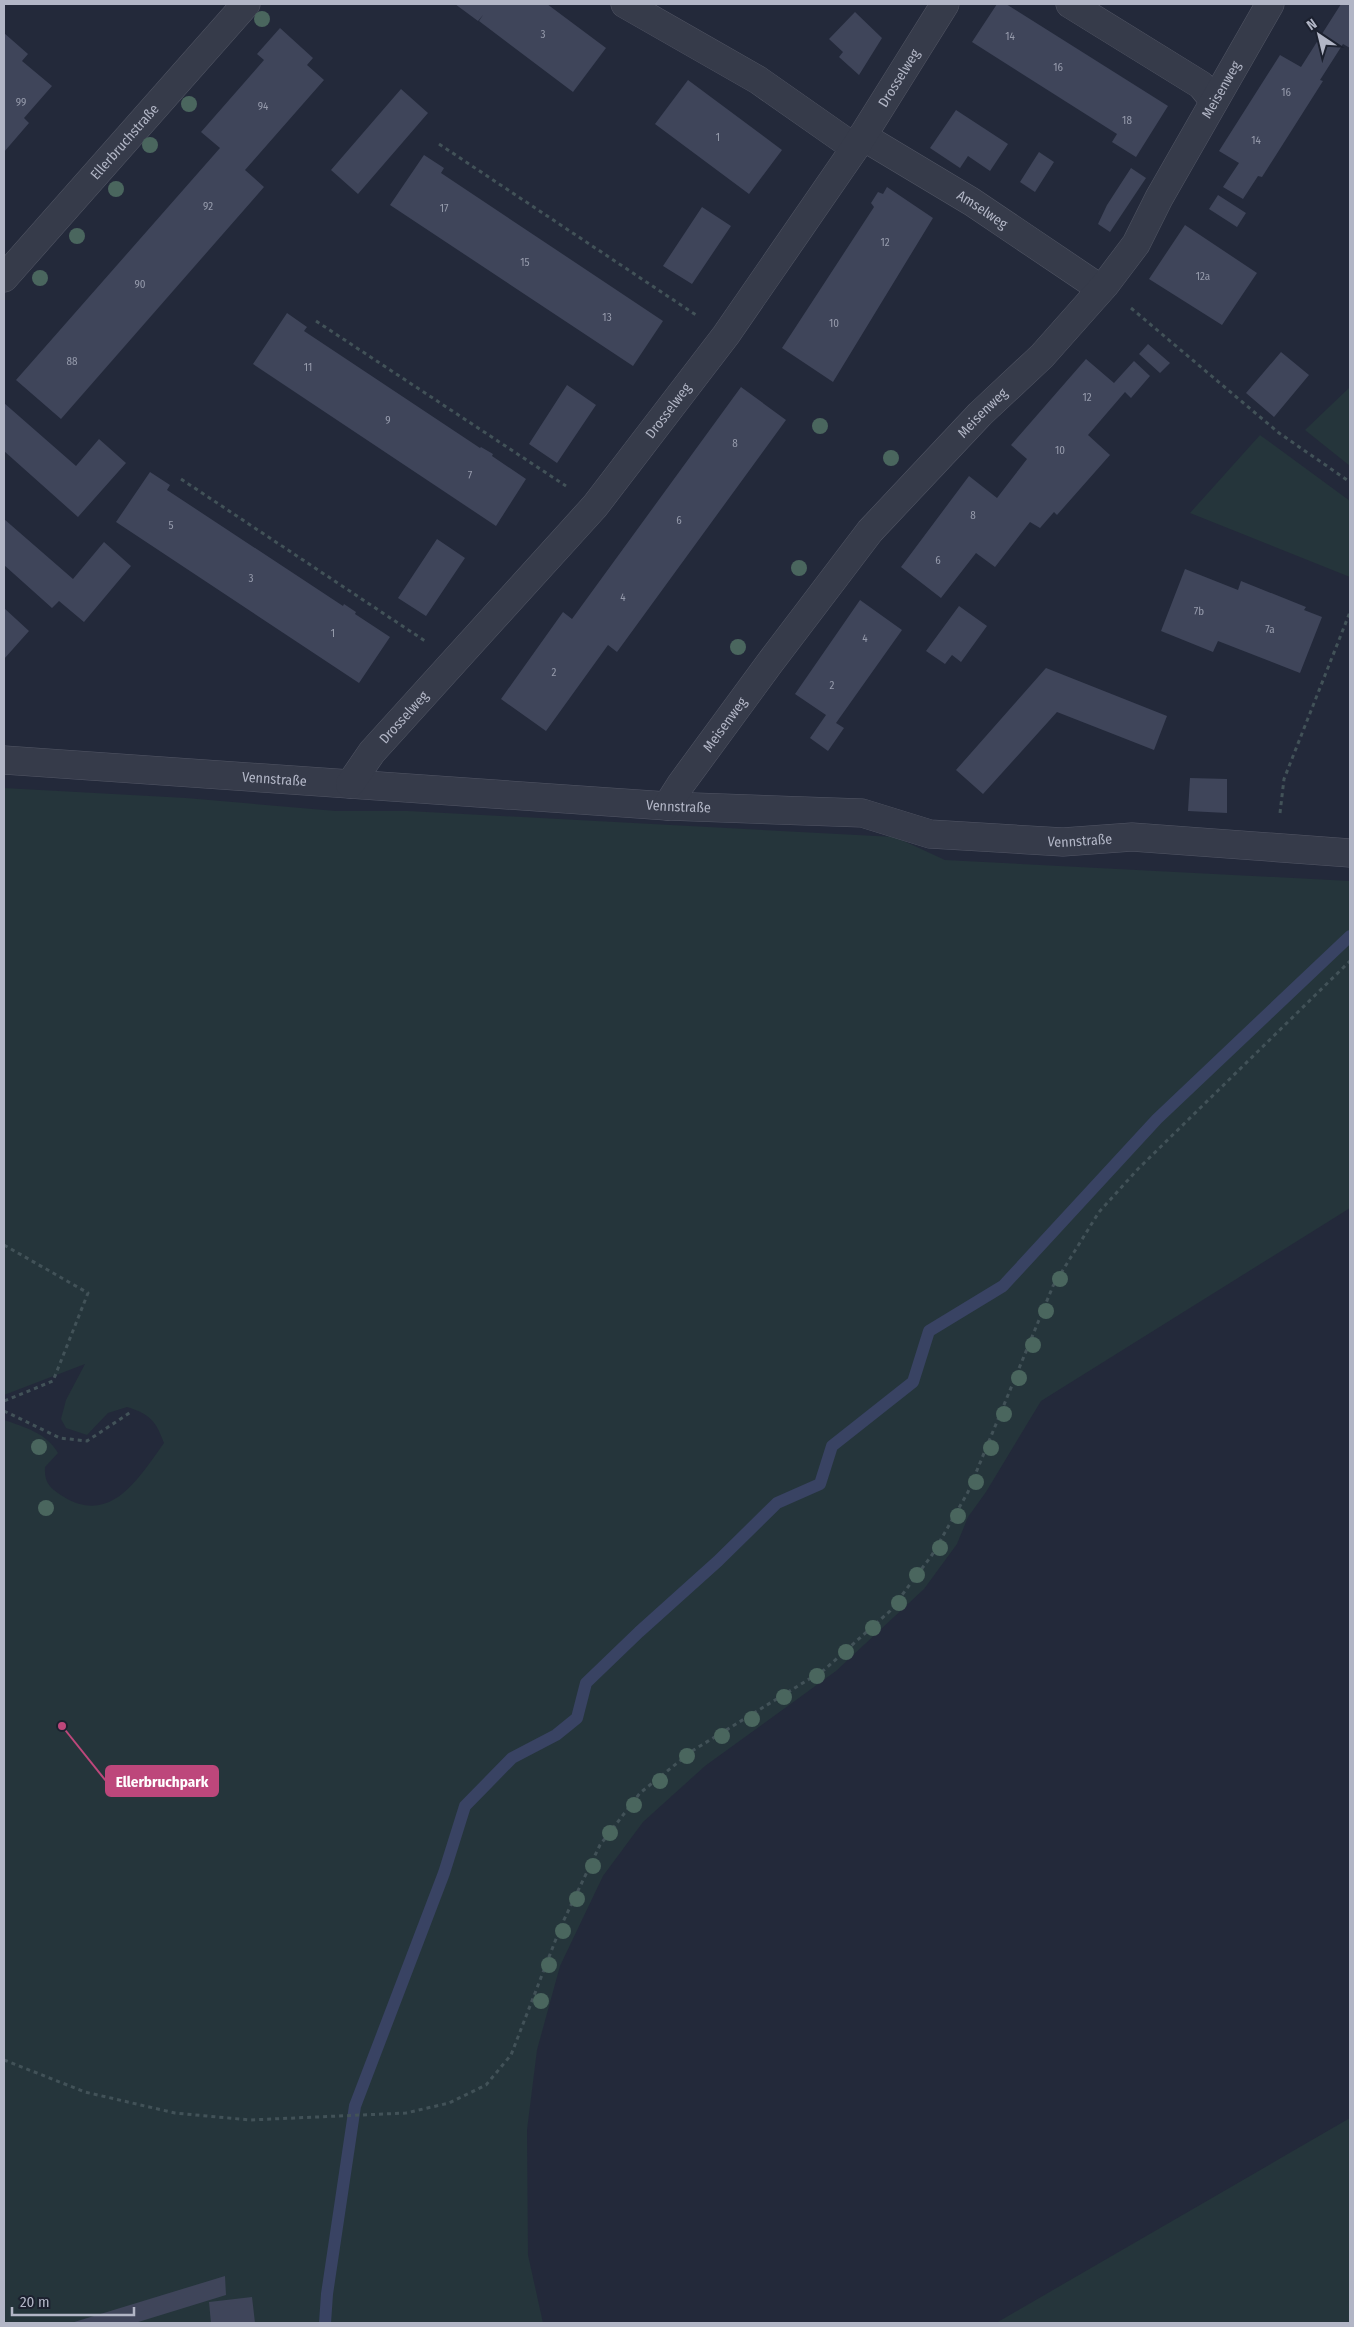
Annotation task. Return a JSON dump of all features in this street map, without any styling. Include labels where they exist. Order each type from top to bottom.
[{"type":"street","name":"Ellerbruchstraße","points":[[4,278],[246,4]]},
{"type":"street","name":"Amselweg","points":[[624,4],[758,80],[858,142],[972,202],[1103,287]]},
{"type":"street","name":"Drosselweg","points":[[350,784],[372,752],[595,506],[726,335],[858,142],[945,4]]},
{"type":"street","points":[[1070,4],[1201,85],[1214,101]]},
{"type":"street","name":"Meisenweg","points":[[667,806],[769,664],[870,531],[980,414],[1042,356],[1103,287],[1136,244],[1159,198],[1270,4]]},
{"type":"street","name":"Vennstraße","points":[[4,760],[667,806],[862,813],[930,834],[1063,842],[1132,837],[1350,853]]},
{"type":"path","points":[[439,144],[726,335]]},
{"type":"path","points":[[1103,287],[1280,433],[1350,482]]},
{"type":"path","points":[[316,321],[595,506]]},
{"type":"path","points":[[181,479],[455,661]]},
{"type":"path","points":[[1279,848],[1284,779],[1350,612]]},
{"type":"path","points":[[4,2060],[84,2092],[174,2113],[250,2120],[406,2113],[449,2104],[486,2085],[511,2055],[561,1926],[600,1844],[640,1793],[692,1751],[824,1670],[890,1611],[932,1555],[968,1492],[1053,1286],[1098,1212],[1138,1168],[1350,961]]},
{"type":"path","points":[[4,1245],[88,1293],[53,1381],[4,1402]]},
{"type":"path","points":[[4,1411],[60,1438],[86,1441],[131,1412]]},
{"type":"shaded area","points":[[1350,387],[1350,466],[1305,430]]},
{"type":"shaded area","points":[[1260,435],[1350,501],[1350,577],[1190,513]]},
{"type":"shaded area","points":[[4,788],[186,798],[336,811],[408,811],[895,837],[945,860],[1350,881],[1350,1208],[1041,1401],[986,1492],[968,1517],[957,1544],[924,1589],[836,1671],[705,1766],[643,1822],[603,1876],[560,1966],[537,2050],[527,2130],[528,2255],[543,2323],[4,2323],[4,1420],[19,1425],[48,1440],[58,1453],[45,1467],[47,1482],[59,1494],[81,1504],[96,1505],[110,1501],[123,1493],[145,1469],[164,1443],[151,1419],[141,1412],[127,1407],[108,1413],[87,1435],[66,1428],[61,1419],[66,1400],[85,1364],[4,1395]]},
{"type":"shaded area","points":[[1350,2118],[1350,2323],[996,2323]]},
{"type":"building","points":[[455,4],[547,4],[606,48],[573,92],[479,21],[483,15],[478,21]]},
{"type":"building","points":[[997,4],[1006,4],[1168,106],[1136,157],[1112,142],[1117,134],[972,42]]},
{"type":"building","points":[[1341,4],[1350,4],[1350,48],[1343,44],[1320,80],[1323,81],[1262,177],[1258,176],[1243,199],[1223,187],[1239,163],[1219,151],[1280,55],[1301,67]]},
{"type":"building","points":[[855,12],[882,38],[859,75],[839,57],[843,52],[829,39]]},
{"type":"building","points":[[280,28],[313,58],[307,65],[324,80],[245,170],[264,187],[61,419],[16,380],[220,148],[201,132],[264,60],[257,54]]},
{"type":"building","points":[[4,33],[28,54],[22,61],[52,86],[24,118],[29,123],[4,152]]},
{"type":"building","points":[[688,80],[782,150],[749,194],[655,124]]},
{"type":"building","points":[[401,89],[428,113],[358,194],[331,170]]},
{"type":"building","points":[[956,110],[1008,144],[990,171],[968,156],[960,168],[930,148]]},
{"type":"building","points":[[1039,152],[1054,162],[1035,192],[1020,182]]},
{"type":"building","points":[[424,155],[444,168],[441,173],[663,321],[633,366],[390,205]]},
{"type":"building","points":[[1131,168],[1146,178],[1110,232],[1098,224],[1107,205]]},
{"type":"building","points":[[887,187],[933,218],[833,382],[782,348],[874,207],[871,203],[878,192],[883,194]]},
{"type":"building","points":[[1218,195],[1246,213],[1237,227],[1209,209]]},
{"type":"building","points":[[702,207],[731,226],[692,284],[663,266]]},
{"type":"building","points":[[1185,225],[1257,273],[1222,325],[1149,279]]},
{"type":"building","points":[[287,313],[307,327],[304,331],[480,448],[493,454],[492,456],[526,479],[496,526],[253,364]]},
{"type":"building","points":[[1148,344],[1170,363],[1160,373],[1139,354]]},
{"type":"building","points":[[1281,352],[1309,375],[1274,417],[1246,393]]},
{"type":"building","points":[[1086,359],[1114,383],[1134,361],[1150,376],[1131,398],[1125,392],[1088,435],[1110,455],[1057,515],[1054,512],[1040,528],[1030,522],[995,567],[976,553],[941,598],[901,567],[969,476],[997,498],[1027,459],[1011,445]]},
{"type":"building","points":[[567,385],[596,405],[557,463],[529,444]]},
{"type":"building","points":[[741,387],[786,420],[617,652],[608,645],[546,731],[501,699],[563,612],[572,619]]},
{"type":"building","points":[[4,403],[76,466],[99,439],[126,463],[78,517],[4,451]]},
{"type":"building","points":[[150,472],[170,485],[167,490],[343,606],[344,604],[356,612],[355,614],[390,637],[359,683],[116,522]]},
{"type":"building","points":[[4,519],[73,579],[104,542],[131,566],[84,622],[59,601],[52,608],[4,565]]},
{"type":"building","points":[[437,539],[465,558],[426,616],[398,598]]},
{"type":"building","points":[[1185,569],[1238,590],[1241,581],[1306,607],[1304,610],[1322,617],[1300,673],[1218,641],[1213,652],[1161,631]]},
{"type":"building","points":[[860,600],[902,630],[836,723],[844,728],[828,751],[810,738],[826,715],[795,694]]},
{"type":"building","points":[[959,606],[987,626],[961,662],[952,655],[945,664],[926,651]]},
{"type":"building","points":[[4,608],[29,631],[4,659]]},
{"type":"building","points":[[1046,668],[1167,716],[1154,750],[1057,712],[983,794],[956,770]]},
{"type":"building","points":[[1190,778],[1227,779],[1227,813],[1188,811]]},
{"type":"building","points":[[225,2276],[226,2295],[135,2323],[71,2323]]},
{"type":"building","points":[[252,2297],[255,2323],[211,2323],[209,2302]]},
{"type":"waterway","points":[[325,2323],[327,2294],[355,2106],[444,1873],[465,1806],[512,1758],[556,1735],[577,1718],[586,1683],[718,1561],[777,1503],[820,1484],[832,1446],[913,1382],[929,1331],[1003,1286],[1157,1119],[1350,936]]},
{"type":"place","name":"Ellerbruchpark","points":[[62,1726]]}]
